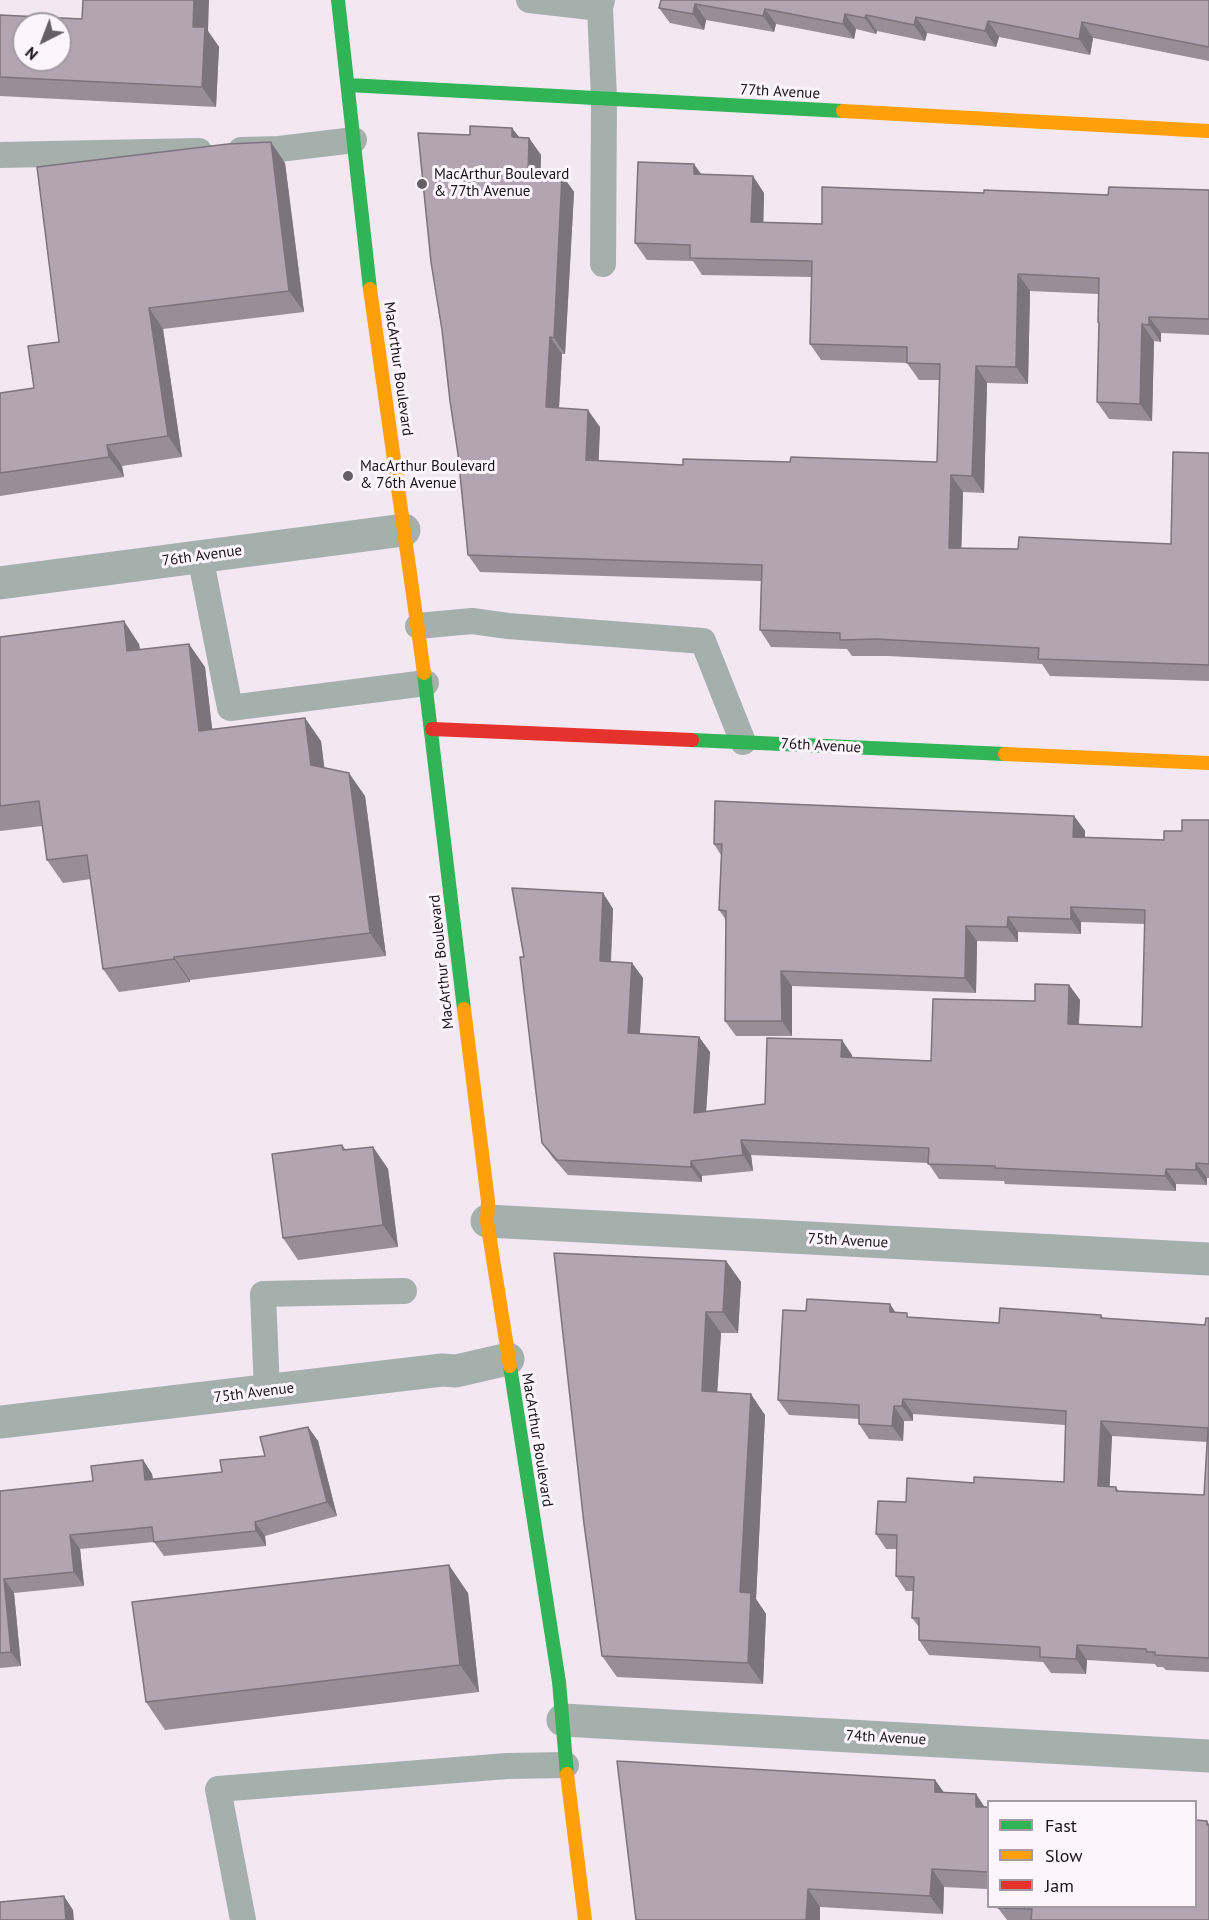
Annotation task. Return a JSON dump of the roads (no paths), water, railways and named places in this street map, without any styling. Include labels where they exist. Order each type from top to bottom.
[{"type":"main road","name":"MacArthur Boulevard","points":[[338,0],[370,288],[432,729],[474,1101],[488,1201],[488,1221],[559,1682],[566,1765],[585,1920]]},
{"type":"main road","name":"77th Avenue","points":[[348,85],[1209,132]]},
{"type":"main road","name":"76th Avenue","points":[[432,729],[1209,763]]},
{"type":"street","name":"76th Avenue","points":[[0,583],[404,530]]},
{"type":"street","name":"75th Avenue","points":[[488,1221],[1209,1259]]},
{"type":"street","name":"75th Avenue","points":[[0,1422],[442,1370],[456,1371],[508,1359]]},
{"type":"street","name":"74th Avenue","points":[[563,1720],[1209,1756]]},
{"type":"lane","points":[[529,0],[601,4],[604,99],[603,264]]},
{"type":"lane","points":[[0,155],[279,149],[354,140]]},
{"type":"lane","points":[[201,556],[230,708],[426,683]]},
{"type":"lane","points":[[418,626],[472,621],[508,626],[703,641],[743,742]]},
{"type":"lane","points":[[267,1391],[263,1294],[404,1291]]},
{"type":"lane","points":[[243,1920],[218,1789],[507,1766],[566,1765]]},
{"type":"place","name":"MacArthur Boulevard & 77th Avenue","points":[[422,184]]},
{"type":"place","name":"MacArthur Boulevard & 76th Avenue","points":[[348,476]]}]
